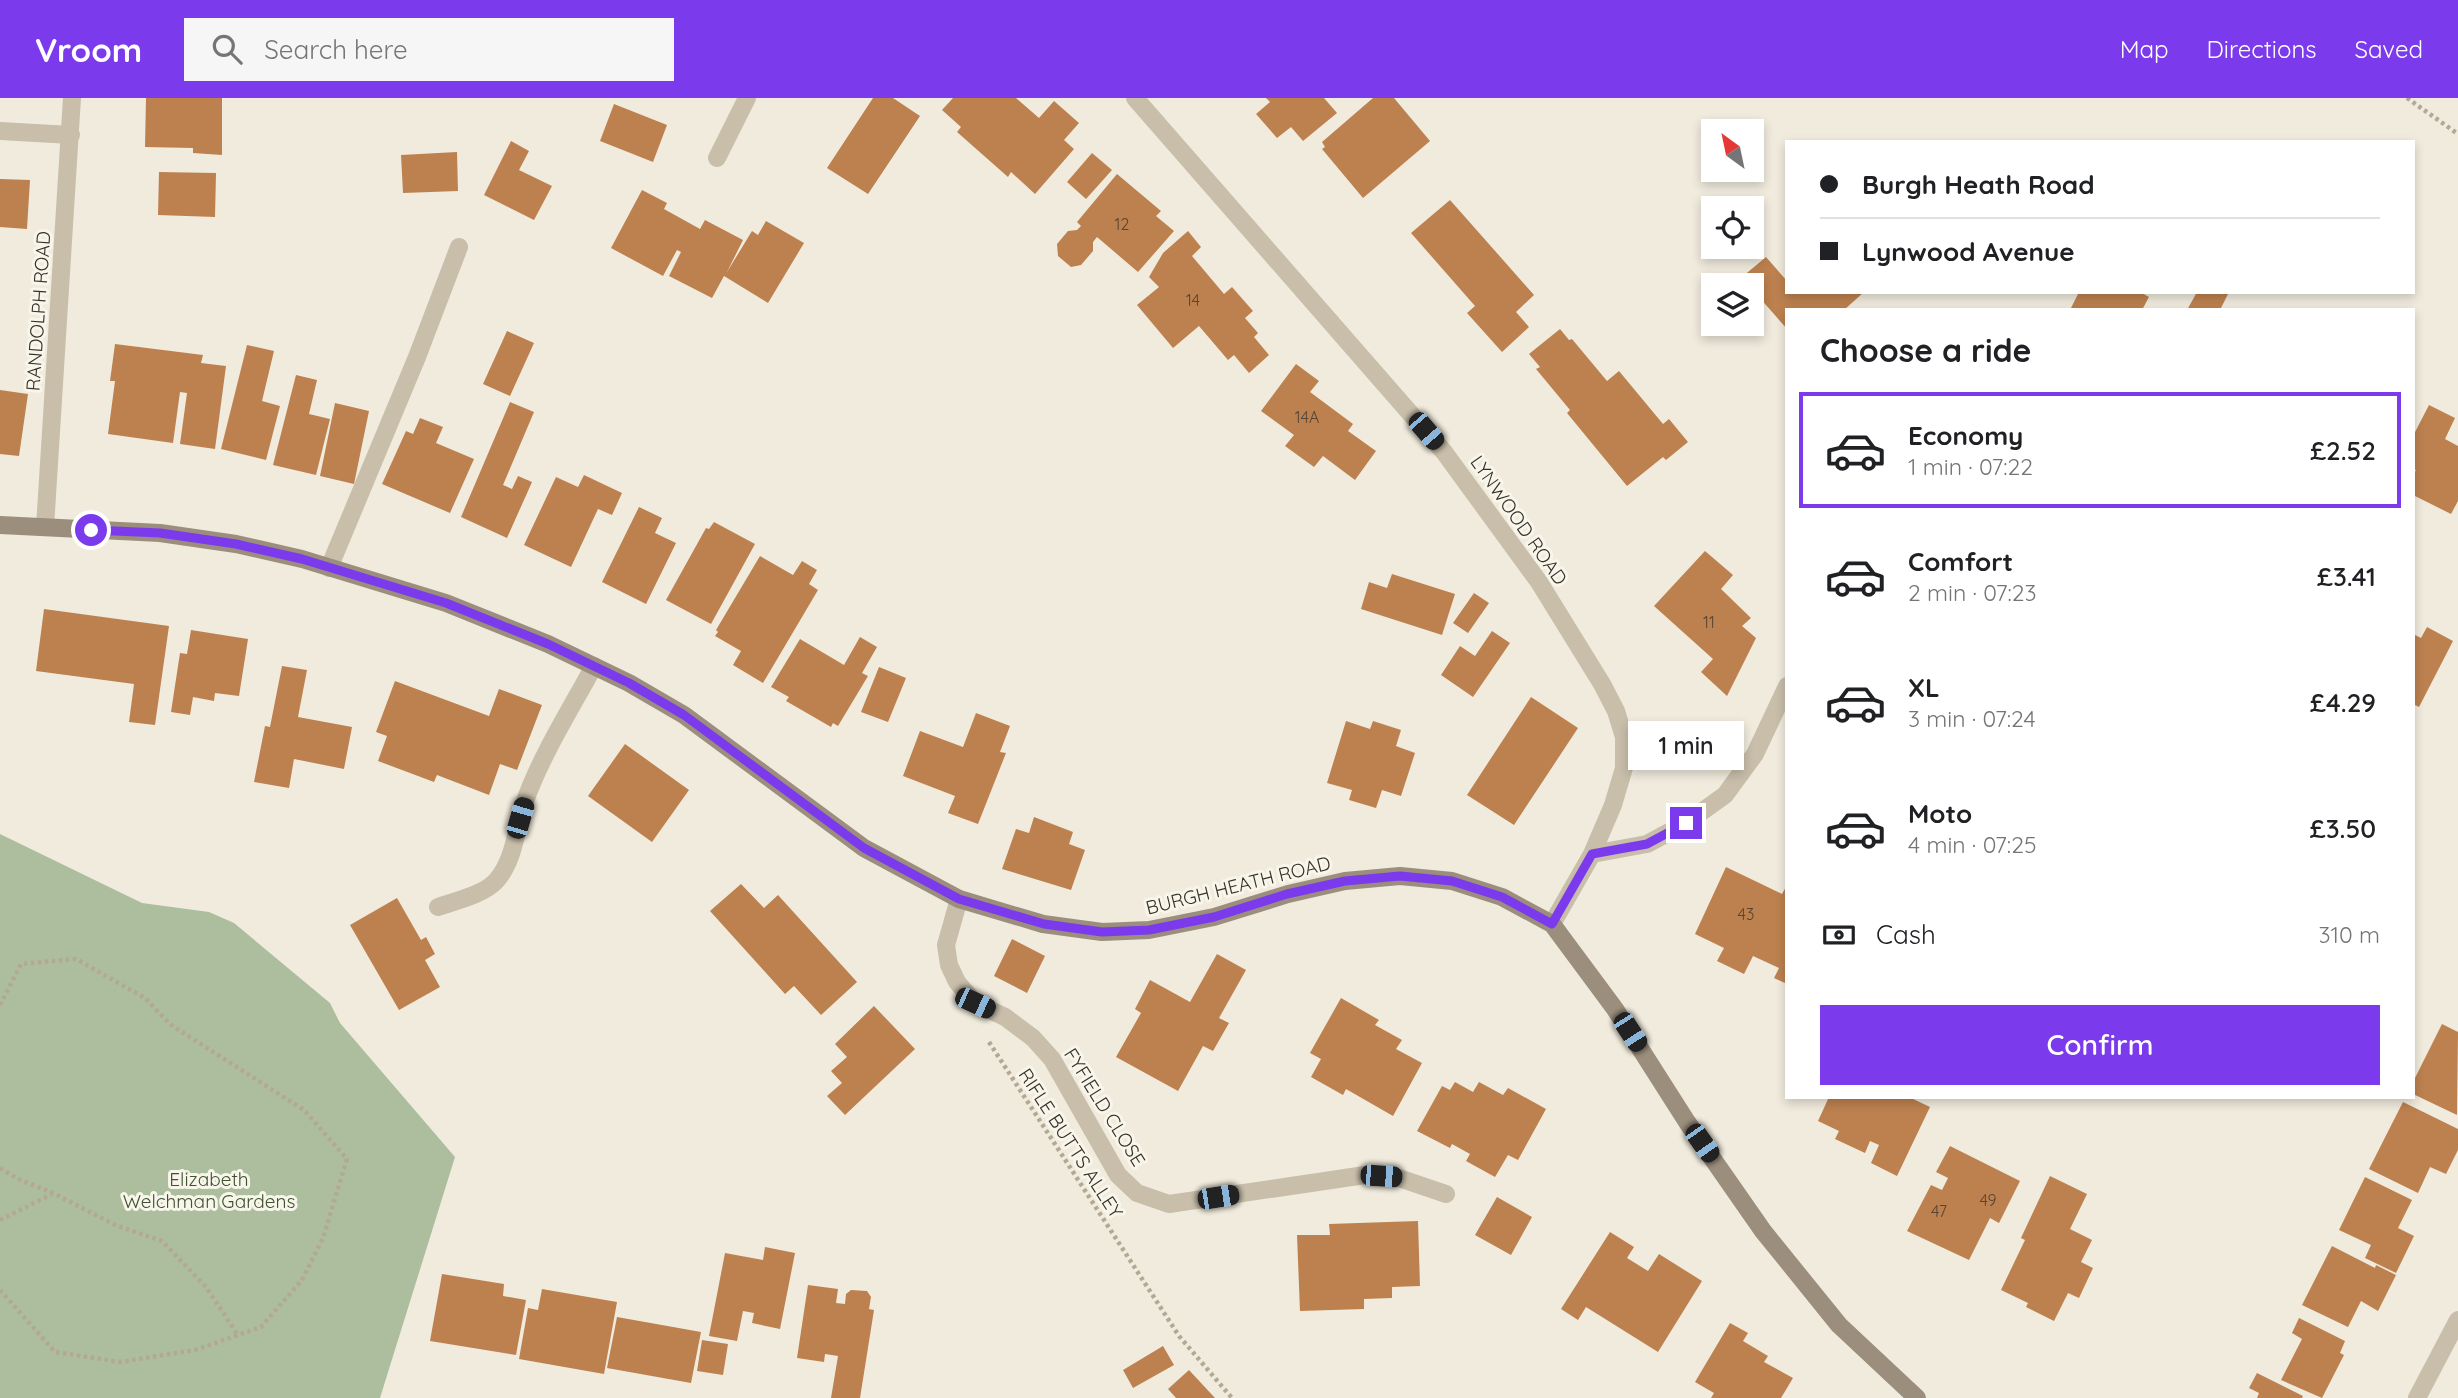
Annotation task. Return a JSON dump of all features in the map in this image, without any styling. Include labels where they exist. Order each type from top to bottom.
[{"type":"main road","name":"BURGH HEATH ROAD","points":[[0,525],[160,533],[236,544],[330,568],[446,603],[548,644],[684,715],[864,848],[959,899],[1044,924],[1102,932],[1149,930],[1214,917],[1287,894],[1345,881],[1400,876],[1452,881],[1502,897],[1552,924],[1615,1009],[1687,1122],[1763,1231],[1839,1325],[1917,1398]]},
{"type":"street","name":"RANDOLPH ROAD","points":[[45,527],[72,98]]},
{"type":"street","points":[[717,158],[747,98]]},
{"type":"street","name":"LYNWOOD ROAD","points":[[1135,98],[1444,452],[1539,582],[1602,684],[1616,712],[1624,737],[1624,768],[1613,805],[1592,854],[1552,924]]},
{"type":"street","points":[[0,131],[71,135]]},
{"type":"street","points":[[330,568],[459,247]]},
{"type":"street","points":[[438,907],[495,883],[511,853],[526,800],[540,769],[594,666]]},
{"type":"street","points":[[1592,854],[1647,844],[1686,823],[1725,795],[1755,754],[1785,690]]},
{"type":"street","name":"FYFIELD CLOSE","points":[[959,899],[946,945],[949,965],[957,982],[975,1003],[1005,1017],[1033,1038],[1052,1059],[1118,1175],[1137,1193],[1169,1204],[1365,1175],[1396,1177],[1446,1194]]},
{"type":"street","points":[[2417,1398],[2458,1320]]},
{"type":"path","points":[[2407,98],[2458,134]]},
{"type":"path","points":[[0,1005],[21,964],[76,959],[145,998],[171,1024],[304,1110],[347,1159],[323,1238],[302,1280],[261,1327],[195,1349],[120,1362],[55,1352],[0,1290]]},
{"type":"path","name":"RIFLE BUTTS ALLEY","points":[[987,1040],[1179,1336],[1232,1398]]},
{"type":"path","points":[[0,1168],[116,1225],[162,1241],[206,1287],[238,1335]]},
{"type":"path","points":[[0,1220],[53,1193]]},
{"type":"green space","name":"Elizabeth Welchman Gardens","points":[[0,834],[142,903],[209,912],[234,923],[330,1003],[340,1023],[455,1157],[380,1398],[0,1398]]},
{"type":"building","points":[[146,98],[222,98],[222,155],[193,153],[193,148],[145,147]]},
{"type":"building","points":[[873,98],[893,98],[920,116],[868,194],[827,168]]},
{"type":"building","points":[[953,98],[1016,98],[1039,118],[1054,101],[1079,123],[1064,140],[1074,149],[1035,194],[1011,172],[1008,177],[957,132],[961,127],[942,110]]},
{"type":"building","points":[[1266,98],[1324,98],[1337,113],[1303,141],[1291,127],[1277,138],[1256,114],[1270,102]]},
{"type":"building","points":[[1373,98],[1394,98],[1430,141],[1363,198],[1322,149],[1325,147],[1322,142]]},
{"type":"building","points":[[614,104],[667,125],[653,162],[600,141]]},
{"type":"building","points":[[511,141],[529,151],[519,170],[552,186],[534,220],[484,195]]},
{"type":"building","points":[[457,152],[458,191],[403,193],[401,155]]},
{"type":"building","points":[[1092,153],[1112,170],[1086,199],[1067,182]]},
{"type":"building","points":[[159,172],[216,173],[215,217],[158,215]]},
{"type":"building","points":[[1117,174],[1161,211],[1156,216],[1174,231],[1138,272],[1097,237],[1093,242],[1093,251],[1081,265],[1071,267],[1058,256],[1057,244],[1068,231],[1077,230],[1081,226],[1077,222]]},
{"type":"building","points":[[0,179],[30,180],[27,229],[0,227]]},
{"type":"building","points":[[642,190],[667,203],[664,209],[700,229],[705,220],[743,240],[727,272],[752,231],[758,235],[766,221],[804,243],[768,303],[724,276],[712,298],[669,276],[681,252],[677,250],[663,276],[611,248]]},
{"type":"building","points":[[1450,200],[1534,295],[1516,312],[1529,327],[1502,352],[1467,313],[1475,306],[1411,233]]},
{"type":"building","points":[[1188,231],[1201,247],[1192,256],[1224,294],[1232,287],[1253,311],[1245,318],[1258,333],[1254,337],[1269,355],[1249,373],[1234,355],[1228,360],[1199,326],[1173,348],[1137,305],[1159,287],[1149,277],[1163,253]]},
{"type":"building","points":[[1766,257],[1785,279],[1785,294],[1862,294],[1846,308],[1785,308],[1785,327],[1764,303],[1764,273],[1747,273]]},
{"type":"building","points":[[2078,294],[2144,294],[2149,297],[2143,308],[2071,308]]},
{"type":"building","points":[[2196,294],[2228,294],[2221,308],[2188,308]]},
{"type":"building","points":[[1560,329],[1569,340],[1572,339],[1607,381],[1619,371],[1663,424],[1669,419],[1688,442],[1666,460],[1663,457],[1627,486],[1567,413],[1570,410],[1536,369],[1540,367],[1529,354]]},
{"type":"building","points":[[507,331],[534,343],[510,396],[483,384]]},
{"type":"building","points":[[115,344],[203,355],[201,363],[226,366],[215,449],[180,444],[187,393],[180,392],[173,443],[108,434],[115,381],[110,381]]},
{"type":"building","points":[[247,345],[274,351],[262,401],[280,406],[266,460],[221,449]]},
{"type":"building","points":[[1296,364],[1319,381],[1310,392],[1353,424],[1348,431],[1376,451],[1355,480],[1323,456],[1314,467],[1285,446],[1294,435],[1261,411]]},
{"type":"building","points":[[296,375],[317,380],[309,414],[330,419],[316,475],[273,465]]},
{"type":"building","points":[[0,390],[28,394],[19,456],[0,454]]},
{"type":"building","points":[[510,402],[534,412],[503,485],[512,489],[518,476],[532,482],[507,538],[461,517]]},
{"type":"building","points":[[335,403],[369,411],[354,484],[320,476]]},
{"type":"building","points":[[2429,405],[2455,418],[2445,439],[2458,446],[2458,501],[2451,514],[2415,496],[2415,432]]},
{"type":"building","points":[[420,418],[443,427],[436,443],[474,459],[450,513],[382,484],[406,431],[413,434]]},
{"type":"building","points":[[584,475],[622,493],[612,515],[598,509],[571,567],[524,545],[556,477],[578,487]]},
{"type":"building","points":[[639,507],[662,518],[655,533],[676,543],[646,604],[602,582]]},
{"type":"building","points":[[714,522],[755,544],[711,624],[666,600],[706,528],[709,529]]},
{"type":"building","points":[[1705,551],[1733,575],[1721,589],[1751,618],[1742,626],[1756,638],[1727,696],[1701,672],[1713,659],[1654,606]]},
{"type":"building","points":[[760,556],[793,575],[802,561],[817,570],[809,584],[818,590],[763,683],[733,665],[741,651],[715,636]]},
{"type":"building","points":[[1392,574],[1455,594],[1442,635],[1361,609],[1369,582],[1387,588]]},
{"type":"building","points":[[1474,593],[1489,603],[1468,633],[1453,623]]},
{"type":"building","points":[[44,609],[169,626],[155,725],[129,722],[134,684],[36,671]]},
{"type":"building","points":[[2427,627],[2453,641],[2419,707],[2415,705],[2415,635],[2421,638]]},
{"type":"building","points":[[191,630],[248,639],[239,696],[215,693],[214,701],[193,697],[190,715],[171,712],[180,653],[187,654]]},
{"type":"building","points":[[1492,631],[1510,643],[1473,697],[1441,675],[1460,646],[1475,656]]},
{"type":"building","points":[[860,637],[877,647],[862,673],[868,676],[838,726],[833,723],[831,727],[786,701],[789,697],[771,687],[800,639],[844,665]]},
{"type":"building","points":[[282,666],[307,670],[298,717],[352,727],[344,769],[294,759],[289,788],[254,782],[265,726],[270,727]]},
{"type":"building","points":[[879,667],[906,678],[888,722],[861,712]]},
{"type":"building","points":[[395,681],[489,716],[499,689],[542,705],[517,770],[500,764],[489,795],[437,775],[434,782],[378,761],[387,736],[376,732]]},
{"type":"building","points":[[1531,697],[1578,728],[1514,825],[1467,795]]},
{"type":"building","points":[[976,713],[1010,726],[1000,752],[1006,753],[978,824],[948,813],[955,796],[903,776],[920,731],[963,747]]},
{"type":"building","points":[[1346,721],[1370,729],[1373,721],[1401,730],[1396,746],[1415,753],[1401,796],[1382,790],[1376,808],[1349,800],[1352,790],[1327,783]]},
{"type":"building","points":[[625,744],[689,790],[652,842],[588,796]]},
{"type":"building","points":[[1034,817],[1073,832],[1069,844],[1085,850],[1071,890],[1002,869],[1016,829],[1029,833]]},
{"type":"building","points":[[1726,867],[1782,894],[1785,889],[1785,983],[1774,978],[1779,968],[1753,956],[1744,974],[1717,961],[1724,948],[1695,934]]},
{"type":"building","points":[[741,884],[764,908],[778,895],[857,982],[821,1015],[794,986],[785,994],[710,911]]},
{"type":"building","points":[[397,898],[421,940],[426,937],[435,954],[425,960],[440,987],[399,1010],[350,925]]},
{"type":"building","points":[[1012,939],[1045,956],[1027,993],[994,976]]},
{"type":"building","points":[[1217,954],[1246,970],[1219,1018],[1229,1023],[1213,1051],[1203,1046],[1178,1091],[1116,1057],[1141,1013],[1135,1009],[1150,980],[1190,1002]]},
{"type":"building","points":[[1341,998],[1379,1020],[1375,1025],[1402,1040],[1396,1049],[1422,1063],[1393,1116],[1346,1089],[1343,1095],[1311,1077],[1321,1059],[1310,1053]]},
{"type":"building","points":[[874,1006],[915,1049],[845,1115],[827,1096],[842,1083],[831,1071],[847,1057],[835,1044]]},
{"type":"building","points":[[2442,1024],[2458,1032],[2457,1115],[2415,1095],[2415,1078]]},
{"type":"building","points":[[1455,1082],[1473,1092],[1479,1082],[1503,1095],[1508,1088],[1546,1109],[1518,1160],[1508,1155],[1495,1177],[1466,1161],[1470,1154],[1452,1144],[1450,1148],[1417,1131],[1442,1086],[1450,1090]]},
{"type":"building","points":[[1828,1099],[1913,1099],[1930,1107],[1897,1176],[1871,1163],[1879,1145],[1870,1141],[1865,1153],[1835,1139],[1839,1131],[1818,1121]]},
{"type":"building","points":[[2403,1102],[2458,1129],[2458,1150],[2446,1174],[2430,1167],[2418,1193],[2369,1169]]},
{"type":"building","points":[[1950,1146],[2020,1181],[1999,1223],[1990,1218],[1969,1260],[1907,1231],[1931,1185],[1942,1190],[1948,1178],[1936,1172]]},
{"type":"building","points":[[2050,1176],[2087,1194],[2070,1229],[2092,1240],[2081,1262],[2093,1268],[2079,1298],[2068,1293],[2054,1321],[2026,1307],[2028,1303],[2001,1290],[2025,1240],[2021,1238]]},
{"type":"building","points":[[2365,1177],[2412,1200],[2398,1228],[2414,1236],[2396,1273],[2365,1258],[2371,1245],[2339,1230]]},
{"type":"building","points":[[1497,1197],[1532,1217],[1511,1255],[1475,1235]]},
{"type":"building","points":[[1418,1221],[1420,1286],[1392,1287],[1392,1298],[1364,1299],[1364,1309],[1300,1311],[1297,1235],[1330,1235],[1329,1224]]},
{"type":"building","points":[[1610,1232],[1634,1247],[1627,1258],[1648,1271],[1659,1254],[1702,1281],[1658,1352],[1586,1307],[1578,1320],[1561,1309]]},
{"type":"building","points":[[2332,1246],[2375,1268],[2376,1265],[2396,1275],[2378,1311],[2361,1301],[2348,1327],[2302,1305]]},
{"type":"building","points":[[765,1247],[795,1253],[780,1329],[752,1323],[754,1313],[743,1311],[737,1341],[709,1336],[725,1253],[763,1260]]},
{"type":"building","points":[[442,1274],[504,1284],[503,1296],[526,1300],[516,1355],[430,1341]]},
{"type":"building","points":[[808,1285],[838,1289],[836,1303],[845,1304],[846,1294],[851,1290],[867,1291],[871,1297],[869,1309],[874,1310],[860,1398],[831,1398],[838,1356],[825,1354],[824,1362],[797,1358]]},
{"type":"building","points":[[542,1289],[617,1302],[604,1374],[519,1359],[528,1308],[538,1310]]},
{"type":"building","points":[[617,1317],[701,1332],[691,1383],[607,1368]]},
{"type":"building","points":[[2299,1318],[2345,1341],[2340,1353],[2344,1355],[2322,1398],[2281,1380],[2302,1339],[2292,1333]]},
{"type":"building","points":[[1730,1323],[1748,1333],[1743,1341],[1768,1356],[1764,1362],[1793,1378],[1781,1398],[1711,1398],[1714,1393],[1695,1382]]},
{"type":"building","points":[[702,1340],[728,1344],[723,1375],[697,1371]]},
{"type":"building","points":[[1163,1346],[1174,1365],[1133,1388],[1123,1370]]},
{"type":"building","points":[[1189,1370],[1215,1398],[1176,1398],[1168,1389]]},
{"type":"building","points":[[2257,1373],[2303,1396],[2302,1398],[2257,1398],[2259,1393],[2249,1388]]},
{"type":"route","points":[[91,530],[160,533],[236,544],[302,559],[446,603],[548,644],[629,683],[684,715],[864,848],[959,899],[1044,924],[1102,932],[1149,930],[1214,917],[1287,894],[1345,881],[1400,876],[1452,881],[1502,897],[1552,924],[1592,854],[1647,844],[1686,823]]}]
